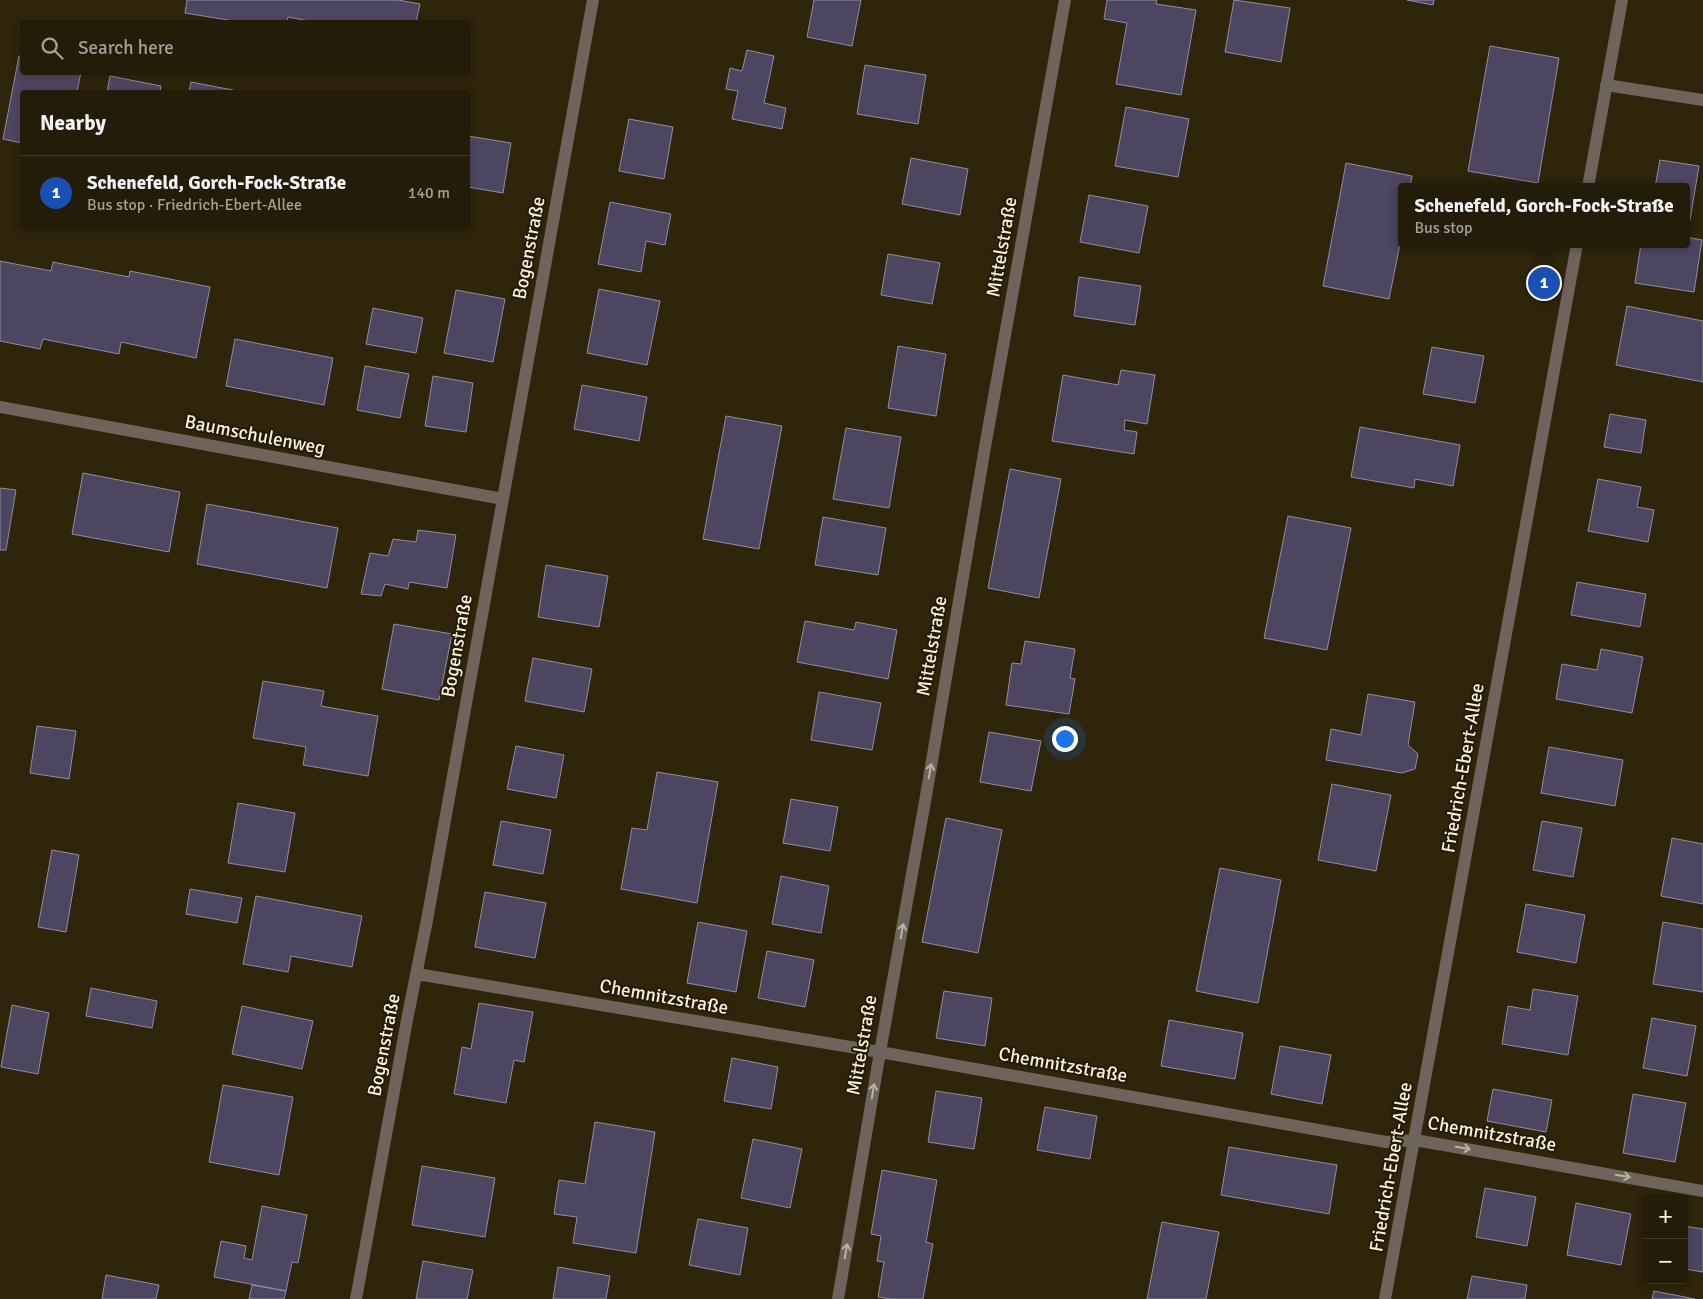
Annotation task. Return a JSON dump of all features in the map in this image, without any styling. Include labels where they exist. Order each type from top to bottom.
[{"type":"street","name":"Bogenstraße","points":[[356,1299],[417,974],[593,0]]},
{"type":"street","name":"Mittelstraße","points":[[838,1299],[985,446],[1065,0]]},
{"type":"street","points":[[1589,183],[1622,0]]},
{"type":"street","points":[[1606,85],[1703,100]]},
{"type":"street","name":"Friedrich-Ebert-Allee","points":[[1385,1299],[1576,248]]},
{"type":"street","name":"Baumschulenweg","points":[[0,407],[503,500]]},
{"type":"street","name":"Chemnitzstraße","points":[[417,974],[880,1052],[1386,1142],[1415,1140],[1703,1191]]},
{"type":"building","points":[[187,0],[398,0],[420,4],[416,20],[304,20],[288,17],[287,20],[228,20],[185,13]]},
{"type":"building","points":[[814,0],[861,0],[852,46],[807,37]]},
{"type":"building","points":[[1107,0],[1157,0],[1156,4],[1196,10],[1181,95],[1116,84],[1127,23],[1104,19]]},
{"type":"building","points":[[1234,0],[1290,8],[1281,62],[1225,52]]},
{"type":"building","points":[[1407,0],[1434,0],[1433,5]]},
{"type":"building","points":[[1490,46],[1559,58],[1538,183],[1468,171]]},
{"type":"building","points":[[747,50],[774,56],[764,103],[786,108],[782,129],[732,119],[738,91],[726,89],[730,68],[742,71]]},
{"type":"building","points":[[19,56],[20,75],[80,75],[77,90],[20,90],[20,143],[3,139]]},
{"type":"building","points":[[865,65],[926,75],[918,124],[857,114]]},
{"type":"building","points":[[110,76],[161,86],[160,90],[107,90]]},
{"type":"building","points":[[191,82],[233,90],[189,90]]},
{"type":"building","points":[[1126,107],[1189,119],[1178,177],[1115,166]]},
{"type":"building","points":[[629,119],[673,127],[664,179],[619,171]]},
{"type":"building","points":[[470,136],[511,143],[503,193],[470,187]]},
{"type":"building","points":[[911,158],[968,169],[960,215],[902,204]]},
{"type":"building","points":[[1660,160],[1699,166],[1690,220],[1690,183],[1656,183]]},
{"type":"building","points":[[1346,163],[1412,176],[1411,183],[1398,183],[1399,248],[1389,299],[1323,286]]},
{"type":"building","points":[[1089,195],[1148,206],[1139,253],[1080,242]]},
{"type":"building","points":[[610,202],[671,214],[665,245],[646,241],[641,272],[598,264]]},
{"type":"building","points":[[1690,238],[1702,240],[1694,292],[1635,283],[1640,248],[1690,248]]},
{"type":"building","points":[[888,254],[940,263],[932,304],[881,295]]},
{"type":"building","points":[[0,261],[51,271],[53,262],[129,277],[130,271],[210,287],[196,358],[121,342],[119,354],[43,339],[40,349],[0,341]]},
{"type":"building","points":[[1079,277],[1141,286],[1135,325],[1074,316]]},
{"type":"building","points":[[599,289],[660,301],[647,365],[587,353]]},
{"type":"building","points":[[456,290],[505,299],[493,362],[444,353]]},
{"type":"building","points":[[1627,306],[1703,321],[1703,382],[1616,365]]},
{"type":"building","points":[[373,308],[423,318],[416,353],[366,344]]},
{"type":"building","points":[[235,339],[333,358],[324,405],[226,386]]},
{"type":"building","points":[[898,346],[946,354],[936,416],[888,408]]},
{"type":"building","points":[[1432,347],[1484,356],[1475,403],[1423,394]]},
{"type":"building","points":[[365,366],[409,374],[400,418],[357,410]]},
{"type":"building","points":[[1121,370],[1155,375],[1147,424],[1125,420],[1124,430],[1137,432],[1134,454],[1052,441],[1063,375],[1118,385]]},
{"type":"building","points":[[433,376],[473,383],[466,432],[425,426]]},
{"type":"building","points":[[582,385],[647,397],[639,441],[574,429]]},
{"type":"building","points":[[1610,414],[1646,420],[1641,453],[1604,447]]},
{"type":"building","points":[[726,416],[782,426],[759,549],[703,539]]},
{"type":"building","points":[[1360,427],[1460,445],[1453,486],[1415,479],[1414,488],[1351,477]]},
{"type":"building","points":[[846,428],[901,437],[889,508],[833,499]]},
{"type":"building","points":[[1010,469],[1061,479],[1039,598],[988,588]]},
{"type":"building","points":[[83,473],[180,492],[169,552],[72,534]]},
{"type":"building","points":[[1598,479],[1641,487],[1637,507],[1654,510],[1648,542],[1588,531]]},
{"type":"building","points":[[0,488],[16,490],[6,550],[0,550]]},
{"type":"building","points":[[207,504],[338,528],[327,588],[197,564]]},
{"type":"building","points":[[1288,516],[1351,528],[1327,650],[1264,638]]},
{"type":"building","points":[[823,517],[886,528],[878,575],[815,565]]},
{"type":"building","points":[[418,530],[456,535],[447,588],[409,582],[408,589],[385,584],[381,596],[361,594],[370,553],[388,556],[393,539],[416,542]]},
{"type":"building","points":[[546,565],[608,576],[599,627],[538,617]]},
{"type":"building","points":[[1577,582],[1646,594],[1640,627],[1571,615]]},
{"type":"building","points":[[805,621],[854,630],[856,622],[897,630],[888,679],[797,662]]},
{"type":"building","points":[[394,624],[452,634],[439,700],[382,689]]},
{"type":"building","points":[[1025,641],[1075,649],[1070,678],[1075,679],[1069,714],[1006,705],[1012,663],[1021,664]]},
{"type":"building","points":[[1601,649],[1643,657],[1632,713],[1556,699],[1562,664],[1597,670]]},
{"type":"building","points":[[533,658],[592,669],[584,712],[525,701]]},
{"type":"building","points":[[263,681],[324,691],[321,706],[378,716],[368,776],[303,765],[306,747],[253,738]]},
{"type":"building","points":[[819,692],[881,703],[872,750],[811,740]]},
{"type":"building","points":[[1368,694],[1415,702],[1408,745],[1418,754],[1415,769],[1402,773],[1326,760],[1331,729],[1361,735]]},
{"type":"building","points":[[37,726],[76,731],[69,779],[30,773]]},
{"type":"building","points":[[989,732],[1041,741],[1031,791],[980,782]]},
{"type":"building","points":[[516,746],[564,755],[556,798],[507,789]]},
{"type":"building","points":[[1549,747],[1623,760],[1615,806],[1541,793]]},
{"type":"building","points":[[657,772],[718,782],[697,903],[621,889],[632,828],[647,830]]},
{"type":"building","points":[[1332,784],[1391,795],[1376,871],[1318,860]]},
{"type":"building","points":[[791,799],[838,807],[830,851],[783,843]]},
{"type":"building","points":[[238,803],[295,813],[285,872],[228,863]]},
{"type":"building","points":[[946,818],[1002,830],[978,953],[922,942]]},
{"type":"building","points":[[501,821],[551,830],[543,874],[493,865]]},
{"type":"building","points":[[1542,821],[1582,828],[1573,877],[1533,870]]},
{"type":"building","points":[[1672,838],[1703,844],[1703,904],[1661,896]]},
{"type":"building","points":[[52,850],[79,855],[66,932],[38,927]]},
{"type":"building","points":[[1220,868],[1281,880],[1258,1003],[1196,991]]},
{"type":"building","points":[[781,876],[829,886],[821,933],[772,924]]},
{"type":"building","points":[[190,889],[242,898],[237,923],[186,914]]},
{"type":"building","points":[[485,892],[546,903],[535,958],[475,947]]},
{"type":"building","points":[[256,896],[362,916],[352,967],[291,956],[288,972],[243,964]]},
{"type":"building","points":[[1526,904],[1585,915],[1576,963],[1517,952]]},
{"type":"building","points":[[698,922],[747,931],[736,992],[687,983]]},
{"type":"building","points":[[1663,922],[1703,929],[1703,992],[1653,984]]},
{"type":"building","points":[[767,951],[814,960],[805,1007],[758,998]]},
{"type":"building","points":[[91,988],[157,1001],[152,1028],[86,1016]]},
{"type":"building","points":[[1533,989],[1578,996],[1568,1055],[1502,1044],[1508,1006],[1530,1010]]},
{"type":"building","points":[[944,991],[992,998],[985,1046],[936,1038]]},
{"type":"building","points":[[479,1003],[533,1012],[524,1062],[514,1060],[506,1103],[454,1094],[462,1047],[471,1049]]},
{"type":"building","points":[[12,1005],[49,1013],[38,1074],[1,1067]]},
{"type":"building","points":[[242,1006],[313,1021],[302,1069],[232,1054]]},
{"type":"building","points":[[1652,1018],[1696,1026],[1687,1076],[1643,1068]]},
{"type":"building","points":[[1169,1020],[1243,1033],[1235,1079],[1161,1066]]},
{"type":"building","points":[[1280,1046],[1331,1055],[1322,1104],[1271,1094]]},
{"type":"building","points":[[732,1058],[778,1067],[771,1109],[724,1101]]},
{"type":"building","points":[[223,1085],[293,1097],[279,1175],[209,1162]]},
{"type":"building","points":[[1493,1089],[1552,1100],[1546,1132],[1487,1121]]},
{"type":"building","points":[[936,1091],[982,1098],[974,1149],[928,1142]]},
{"type":"building","points":[[1633,1094],[1686,1103],[1675,1162],[1623,1153]]},
{"type":"building","points":[[1045,1107],[1097,1116],[1090,1159],[1037,1150]]},
{"type":"building","points":[[595,1122],[655,1132],[636,1253],[573,1243],[577,1217],[554,1214],[559,1180],[585,1184]]},
{"type":"building","points":[[753,1139],[802,1149],[790,1208],[741,1198]]},
{"type":"building","points":[[1229,1147],[1337,1165],[1329,1214],[1221,1195]]},
{"type":"building","points":[[422,1166],[495,1178],[485,1237],[412,1225]]},
{"type":"building","points":[[882,1170],[937,1180],[926,1242],[933,1244],[923,1299],[878,1297],[884,1262],[877,1261],[881,1236],[871,1234]]},
{"type":"building","points":[[1485,1188],[1536,1197],[1527,1246],[1476,1237]]},
{"type":"building","points":[[1576,1203],[1631,1214],[1621,1265],[1567,1255]]},
{"type":"building","points":[[262,1206],[307,1215],[298,1263],[292,1262],[286,1291],[214,1277],[221,1241],[246,1246],[244,1258],[252,1260]]},
{"type":"building","points":[[698,1219],[748,1228],[740,1275],[689,1265]]},
{"type":"building","points":[[1162,1222],[1219,1232],[1206,1299],[1147,1299]]},
{"type":"building","points":[[1688,1227],[1703,1229],[1703,1272],[1688,1270]]},
{"type":"building","points":[[423,1261],[473,1270],[467,1299],[416,1299]]},
{"type":"building","points":[[558,1267],[610,1276],[606,1299],[553,1299]]},
{"type":"building","points":[[106,1275],[159,1285],[156,1299],[102,1299]]},
{"type":"building","points":[[1472,1276],[1527,1285],[1525,1299],[1467,1299]]},
{"type":"building","points":[[252,1285],[286,1291],[284,1299],[249,1299]]},
{"type":"building","points":[[1654,1291],[1695,1299],[1652,1299]]},
{"type":"place","name":"Schenefeld, Gorch-Fock-Straße","points":[[1544,283]]}]
